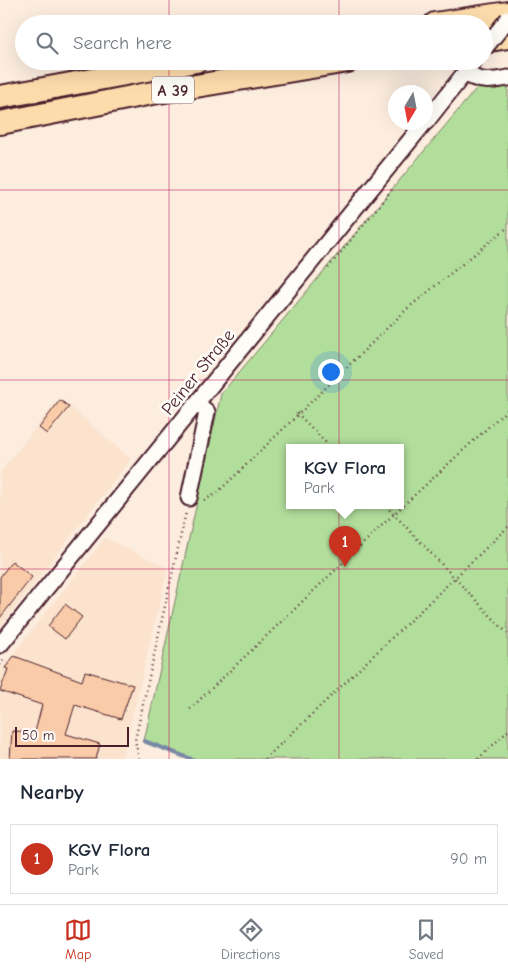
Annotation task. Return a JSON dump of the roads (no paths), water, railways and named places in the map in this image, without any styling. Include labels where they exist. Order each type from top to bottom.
[{"type":"highway","points":[[493,15],[508,13]]},
{"type":"highway","points":[[493,40],[508,38]]},
{"type":"highway","name":"A 39","points":[[0,97],[147,70]]},
{"type":"highway","name":"A 39","points":[[0,123],[146,94],[293,70]]},
{"type":"street","points":[[493,38],[508,19]]},
{"type":"street","name":"Peiner Straße","points":[[433,112],[468,70]]},
{"type":"street","points":[[465,74],[475,80],[488,82],[508,78]]},
{"type":"street","name":"Peiner Straße","points":[[0,645],[419,130]]},
{"type":"street","points":[[189,498],[207,412],[197,403]]},
{"type":"waterway","points":[[144,741],[191,759]]},
{"type":"place","name":"KGV Flora","points":[[345,567]]}]
